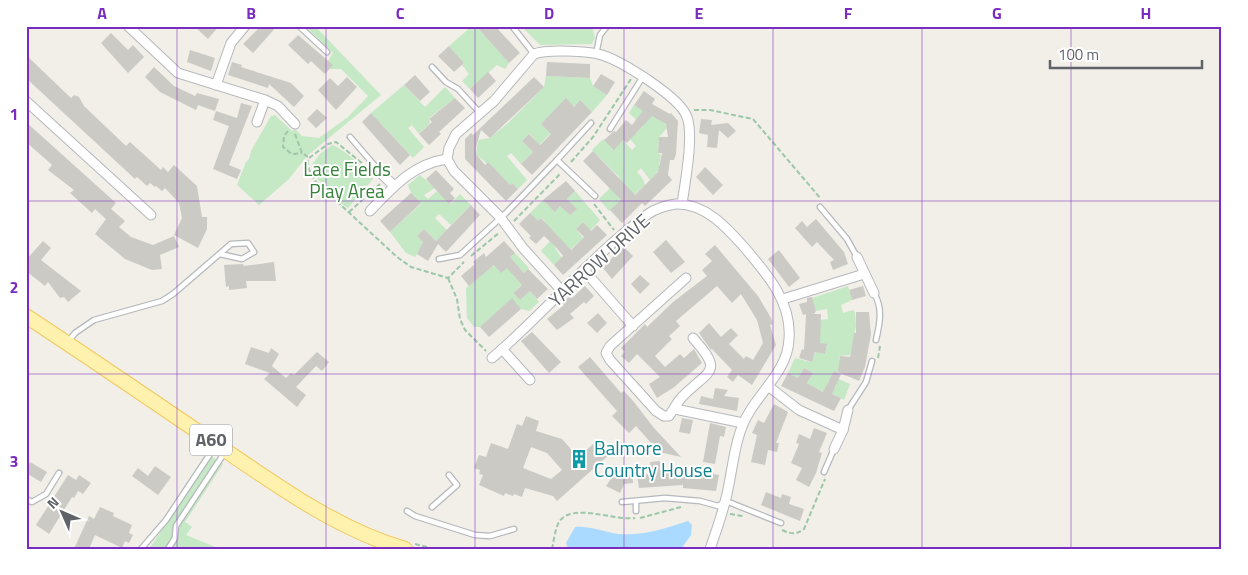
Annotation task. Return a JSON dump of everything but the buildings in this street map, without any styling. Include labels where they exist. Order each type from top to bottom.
[{"type":"main road","name":"A60","points":[[26,316],[292,495],[351,527],[385,543],[405,549]]},
{"type":"street","points":[[128,26],[173,70],[192,79],[265,100],[278,106],[292,127]]},
{"type":"street","points":[[216,85],[231,44],[245,26]]},
{"type":"street","points":[[562,291],[523,248],[500,216],[465,184],[454,171],[447,158],[449,148],[456,134],[500,94],[534,54],[562,52],[603,55],[677,102],[687,116],[688,154],[682,204],[701,210],[716,218],[727,228],[783,299],[790,339],[786,358],[743,423],[726,501],[710,549]]},
{"type":"street","points":[[257,122],[265,100]]},
{"type":"street","points":[[26,102],[151,215]]},
{"type":"street","points":[[370,211],[394,186],[414,169],[430,162],[447,158]]},
{"type":"street","points":[[382,178],[394,186]]},
{"type":"street","name":"YARROW DRIVE","points":[[490,355],[502,349],[584,270],[650,213],[667,206],[682,204]]},
{"type":"street","points":[[727,228],[734,221]]},
{"type":"street","points":[[857,257],[874,293]]},
{"type":"street","points":[[584,270],[633,326]]},
{"type":"street","points":[[783,299],[864,274]]},
{"type":"street","points":[[686,278],[607,350],[607,356],[660,415],[669,416],[681,397],[707,374],[710,368],[709,356],[692,338]]},
{"type":"street","points":[[502,349],[530,380]]},
{"type":"street","points":[[768,386],[799,410],[843,430]]},
{"type":"street","points":[[675,409],[743,423]]},
{"type":"street","points":[[834,449],[843,430],[848,410]]},
{"type":"lane","points":[[299,26],[327,52]]},
{"type":"lane","points":[[512,26],[534,54]]},
{"type":"lane","points":[[596,54],[605,28],[598,26]]},
{"type":"lane","points":[[432,67],[446,82],[458,89],[480,113]]},
{"type":"lane","points":[[610,128],[642,78]]},
{"type":"lane","points":[[439,259],[460,254],[557,160],[590,123]]},
{"type":"lane","points":[[350,138],[382,178]]},
{"type":"lane","points":[[352,149],[357,145]]},
{"type":"lane","points":[[557,160],[567,167],[592,198]]},
{"type":"lane","points":[[820,207],[847,239],[857,257]]},
{"type":"lane","points":[[67,344],[75,333],[94,320],[162,301],[220,254],[227,246],[241,242],[248,243],[254,252],[242,259],[220,254]]},
{"type":"lane","points":[[874,293],[881,322],[876,340]]},
{"type":"lane","points":[[848,410],[866,382],[872,361]]},
{"type":"lane","points":[[141,549],[166,520],[221,447]]},
{"type":"lane","points":[[168,549],[175,538],[176,526],[221,447]]},
{"type":"lane","points":[[825,474],[834,449]]},
{"type":"lane","points":[[26,500],[32,502],[41,499],[59,473]]},
{"type":"lane","points":[[432,506],[457,484],[449,475]]},
{"type":"lane","points":[[622,502],[666,498],[700,501],[718,506],[726,501],[781,523]]},
{"type":"lane","points":[[636,502],[636,511]]},
{"type":"lane","points":[[407,511],[415,516],[475,535],[490,536],[514,529]]},
{"type":"path","points":[[692,110],[710,110],[753,119],[814,192]]},
{"type":"path","points":[[302,153],[292,154],[283,147],[284,136],[292,127],[302,153],[308,157],[328,144],[336,142],[366,166]]},
{"type":"path","points":[[349,212],[382,178]]},
{"type":"path","points":[[592,198],[620,239]]},
{"type":"path","points":[[448,278],[458,299],[460,319],[466,330],[490,355]]},
{"type":"path","points":[[878,360],[880,344]]},
{"type":"path","points":[[775,528],[792,534],[799,533],[804,529],[825,474]]},
{"type":"path","points":[[552,549],[560,521],[572,514],[580,512],[628,520],[649,517],[682,507],[689,508]]},
{"type":"path","points":[[721,513],[749,519]]},
{"type":"green space","points":[[305,26],[315,26],[381,95],[307,156],[289,179],[259,205],[237,185],[251,151],[271,116],[275,115],[292,131],[295,129],[302,136],[319,138],[348,117],[368,96],[341,69],[330,69],[328,61],[333,53]]},
{"type":"green space","points":[[472,26],[476,26],[509,63],[505,69],[497,65],[470,89],[462,81],[469,74],[462,65],[464,63],[449,46]]},
{"type":"green space","points":[[521,26],[592,26],[595,38],[592,44],[540,45]]},
{"type":"green space","points":[[546,76],[590,78],[593,86],[607,95],[592,112],[580,101],[571,108],[545,120],[541,124],[551,133],[539,145],[530,134],[522,141],[533,152],[521,164],[511,153],[507,156],[527,180],[518,189],[512,183],[507,188],[502,184],[502,177],[476,154],[478,140],[490,138],[508,123],[544,87]]},
{"type":"green space","points":[[404,85],[425,107],[445,87],[455,98],[429,118],[430,123],[419,134],[412,125],[408,128],[424,147],[413,158],[371,113]]},
{"type":"green space","points":[[646,104],[667,128],[659,137],[658,153],[661,155],[659,165],[661,168],[650,180],[641,168],[637,172],[645,185],[634,195],[627,187],[617,196],[626,206],[616,205],[609,211],[599,199],[620,178],[592,150],[603,139],[614,149],[623,140],[632,150],[636,146],[630,139],[643,126],[629,113],[634,105],[642,110]]},
{"type":"green space","name":"Lace Fields Play Area","points":[[332,145],[354,159],[373,179],[348,208],[326,190],[311,166],[320,154]]},
{"type":"green space","points":[[420,175],[435,188],[424,195],[428,199],[437,191],[450,204],[460,194],[471,205],[451,225],[439,214],[435,218],[447,230],[436,241],[424,229],[417,236],[424,243],[415,257],[406,253],[390,232],[421,204],[411,193],[408,185]]},
{"type":"green space","points":[[575,191],[600,220],[590,231],[583,222],[576,229],[583,238],[570,250],[562,242],[555,248],[562,258],[554,265],[541,251],[556,234],[552,230],[543,237],[547,233],[539,228],[545,221],[541,218],[535,224],[536,220],[530,213],[543,200],[555,211],[561,206],[570,215],[576,209],[567,199]]},
{"type":"green space","points":[[515,253],[529,268],[524,273],[520,268],[513,275],[522,284],[513,293],[520,300],[530,291],[539,302],[529,311],[521,309],[512,299],[480,327],[474,327],[467,318],[466,288],[493,266]]},
{"type":"green space","points":[[848,286],[852,300],[841,305],[843,313],[853,310],[855,312],[856,326],[850,355],[840,356],[839,360],[852,364],[847,376],[834,371],[832,376],[850,384],[844,400],[831,393],[837,385],[829,380],[824,392],[807,383],[813,373],[804,368],[798,378],[788,373],[795,358],[811,362],[816,352],[825,354],[827,345],[818,343],[820,339],[819,320],[828,319],[827,309],[816,311],[812,298]]},
{"type":"green space","points":[[212,457],[223,464],[185,522],[192,527],[186,535],[220,549],[149,549]]},
{"type":"water","points":[[688,521],[692,525],[691,535],[681,549],[568,549],[566,543],[575,527],[618,534],[636,534]]},
{"type":"place","name":"Balmore Country House","points":[[579,459]]}]
